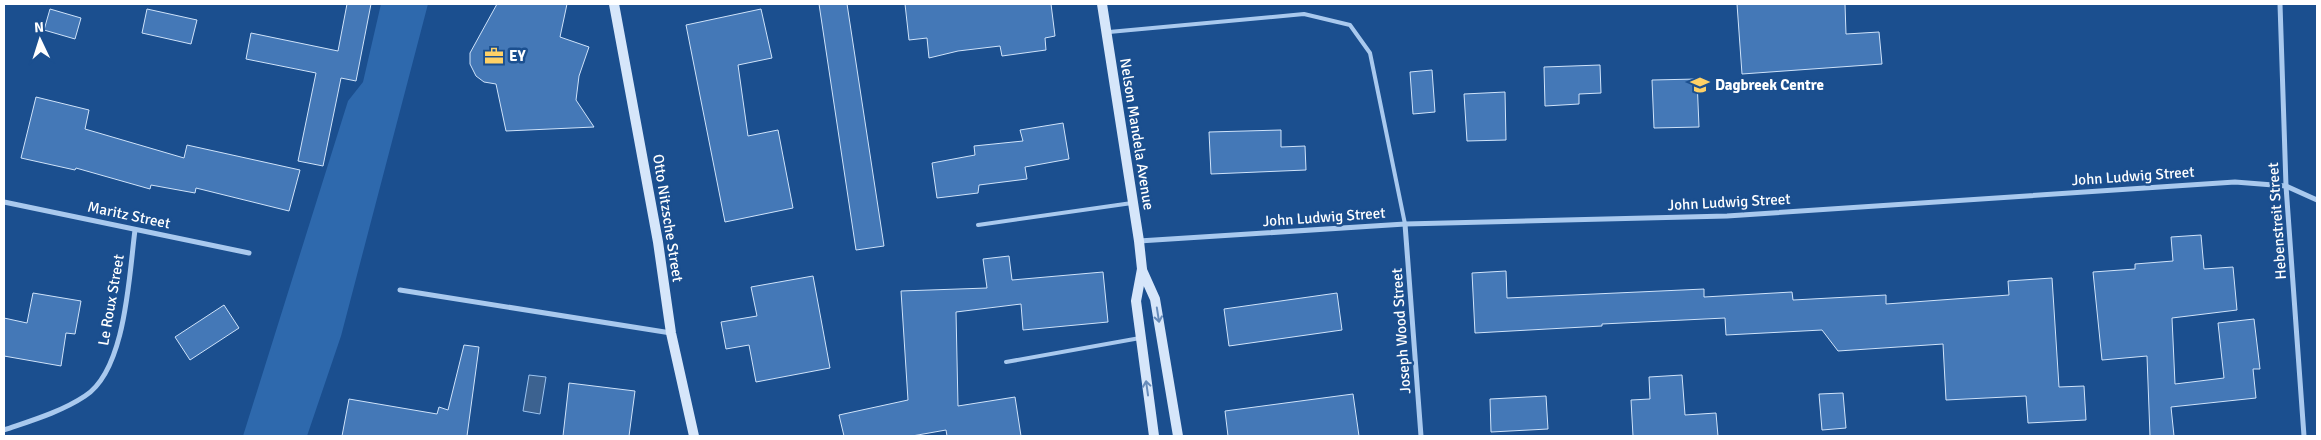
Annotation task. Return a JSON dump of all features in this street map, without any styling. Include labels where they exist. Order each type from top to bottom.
[{"type":"main road","name":"Otto Nitzsche Street","points":[[614,4],[655,222],[671,333],[694,436]]},
{"type":"main road","name":"Nelson Mandela Avenue","points":[[1102,4],[1139,241],[1142,269],[1136,301],[1154,436]]},
{"type":"main road","name":"Nelson Mandela Avenue","points":[[1142,269],[1155,299],[1178,436]]},
{"type":"street","name":"Hebenstreit Street","points":[[2280,4],[2286,186],[2304,436]]},
{"type":"street","name":"John Ludwig Street","points":[[1139,241],[1405,224],[1727,216],[2235,182],[2286,186],[2317,200]]},
{"type":"street","name":"Maritz Street","points":[[4,202],[249,253]]},
{"type":"street","name":"Joseph Wood Street","points":[[1405,224],[1421,436]]},
{"type":"street","name":"Le Roux Street","points":[[4,430],[44,416],[85,396],[100,381],[113,359],[120,337],[135,230]]},
{"type":"street","points":[[400,290],[671,333]]},
{"type":"lane","points":[[1106,33],[1304,14],[1350,25],[1370,53],[1405,224]]},
{"type":"lane","points":[[978,224],[1133,203]]},
{"type":"lane","points":[[1006,362],[1140,338]]},
{"type":"shaded area","points":[[381,4],[428,4],[341,336],[307,436],[243,436],[348,101],[363,82]]},
{"type":"shaded area","points":[[529,375],[546,377],[540,414],[523,411]]},
{"type":"building","points":[[347,4],[371,4],[356,81],[341,78],[323,166],[298,161],[316,73],[246,59],[251,33],[338,51]]},
{"type":"building","points":[[497,4],[567,4],[560,37],[589,47],[579,76],[576,100],[594,127],[506,131],[496,84],[484,82],[476,76],[470,64],[470,53]]},
{"type":"building","points":[[819,4],[847,4],[884,246],[856,250]]},
{"type":"building","points":[[905,4],[1051,4],[1055,36],[1045,38],[1046,50],[1002,56],[1000,46],[958,51],[929,58],[927,38],[909,40]]},
{"type":"building","points":[[1737,4],[1845,4],[1846,34],[1879,32],[1882,64],[1742,74]]},
{"type":"building","points":[[50,9],[81,18],[75,39],[44,30]]},
{"type":"building","points":[[147,9],[197,20],[191,44],[142,33]]},
{"type":"building","points":[[761,9],[772,58],[738,65],[748,136],[778,130],[793,208],[725,222],[686,25]]},
{"type":"building","points":[[1600,65],[1601,93],[1579,94],[1579,104],[1545,106],[1544,67]]},
{"type":"building","points":[[1432,70],[1435,112],[1413,114],[1410,72]]},
{"type":"building","points":[[1697,79],[1699,127],[1654,128],[1652,80]]},
{"type":"building","points":[[1505,92],[1506,140],[1467,141],[1464,94]]},
{"type":"building","points":[[36,97],[89,110],[85,129],[184,158],[187,145],[300,170],[289,211],[196,188],[195,193],[151,185],[150,189],[76,168],[75,170],[21,158]]},
{"type":"building","points":[[1063,123],[1069,159],[1025,167],[1027,179],[979,185],[978,193],[937,198],[932,163],[975,155],[974,146],[1023,141],[1020,130]]},
{"type":"building","points":[[1281,130],[1281,147],[1305,146],[1306,170],[1211,174],[1209,132]]},
{"type":"building","points":[[2201,235],[2204,269],[2233,267],[2237,310],[2172,318],[2175,384],[2224,378],[2218,323],[2254,319],[2260,369],[2253,369],[2256,398],[2171,407],[2174,436],[2150,436],[2147,356],[2102,360],[2093,272],[2135,269],[2135,264],[2173,261],[2171,237]]},
{"type":"building","points":[[1009,256],[1012,280],[1103,272],[1108,322],[1023,330],[1021,304],[956,312],[958,406],[1015,397],[1021,436],[947,436],[946,430],[912,436],[844,436],[839,415],[908,400],[901,291],[987,288],[983,259]]},
{"type":"building","points":[[1506,271],[1507,298],[1704,289],[1704,297],[1792,292],[1793,300],[1886,295],[1886,304],[2009,295],[2008,281],[2052,278],[2059,387],[2084,386],[2086,420],[2028,423],[2026,396],[1946,400],[1943,344],[1838,351],[1822,330],[1726,335],[1725,318],[1475,333],[1472,273]]},
{"type":"building","points":[[813,276],[830,368],[756,382],[749,345],[726,349],[721,322],[757,316],[751,287]]},
{"type":"building","points":[[33,293],[81,301],[75,334],[66,333],[61,366],[4,356],[4,318],[27,323]]},
{"type":"building","points":[[1337,293],[1342,330],[1229,346],[1224,309]]},
{"type":"building","points":[[224,305],[239,328],[190,360],[175,337]]},
{"type":"building","points":[[464,345],[479,347],[467,436],[342,436],[349,399],[437,414],[439,407],[448,410]]},
{"type":"building","points":[[1682,375],[1685,415],[1716,413],[1718,436],[1633,436],[1631,400],[1650,399],[1649,377]]},
{"type":"building","points":[[569,383],[635,391],[629,436],[563,436]]},
{"type":"building","points":[[1843,393],[1846,428],[1822,430],[1819,394]]},
{"type":"building","points":[[1353,394],[1359,436],[1228,436],[1225,411]]},
{"type":"building","points":[[1546,396],[1548,429],[1491,432],[1490,399]]},
{"type":"place","name":"EY","points":[[494,56]]},
{"type":"place","name":"Dagbreek Centre","points":[[1700,85]]}]
